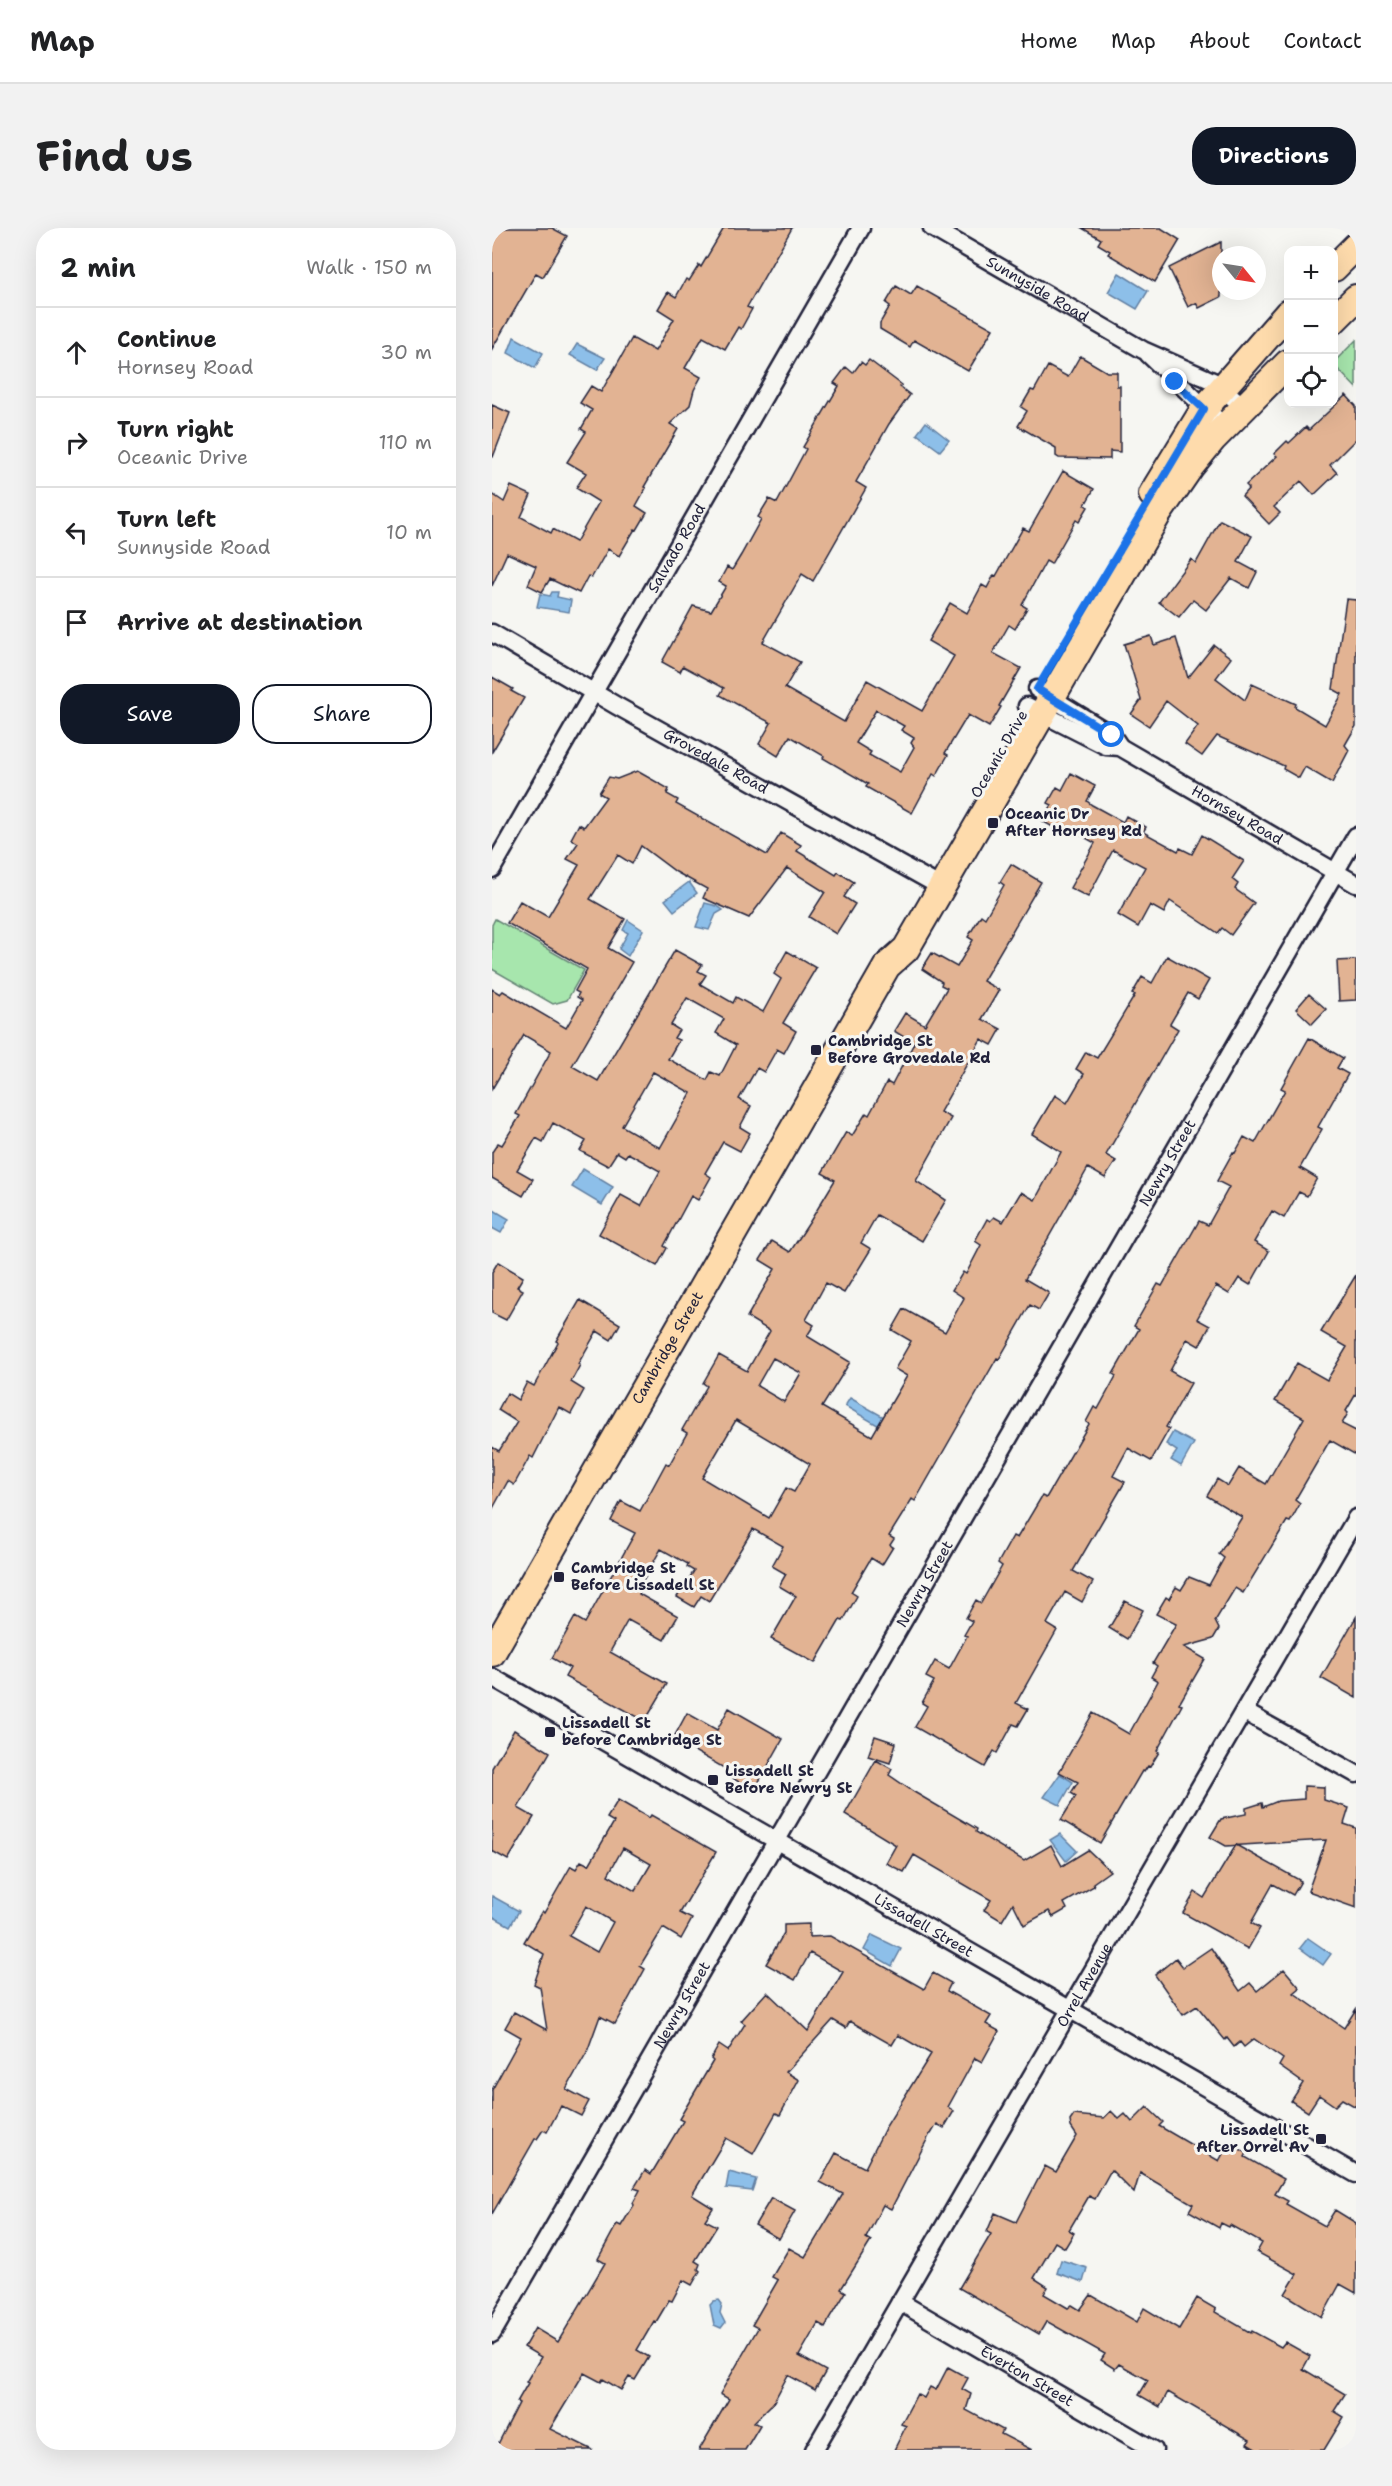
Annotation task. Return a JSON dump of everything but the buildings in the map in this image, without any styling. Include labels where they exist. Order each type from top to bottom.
[{"type":"main road","points":[[1338,264],[1356,246]]},
{"type":"main road","points":[[1338,316],[1356,298]]},
{"type":"main road","name":"Oceanic Drive","points":[[843,1043],[887,966],[906,949],[934,884],[1204,409],[1284,317]]},
{"type":"main road","name":"Oceanic Drive","points":[[1039,701],[1191,466],[1244,406],[1284,367]]},
{"type":"main road","name":"Cambridge Street","points":[[492,1653],[843,1043]]},
{"type":"street","name":"Salvado Road","points":[[492,869],[861,228]]},
{"type":"street","name":"Sunnyside Road","points":[[932,228],[1143,350],[1185,367],[1221,387],[1244,406]]},
{"type":"street","name":"Sunnyside Road","points":[[1143,350],[1225,427]]},
{"type":"street","name":"Grovedale Road","points":[[492,633],[594,693],[934,884]]},
{"type":"street","name":"Hornsey Road","points":[[1039,701],[1112,735],[1120,747],[1356,884]]},
{"type":"street","name":"Newry Street","points":[[492,2334],[1356,836]]},
{"type":"street","name":"Orrel Avenue","points":[[814,2450],[1072,2010],[1356,1518]]},
{"type":"street","name":"Lissadell Street","points":[[492,1677],[1356,2174]]},
{"type":"street","points":[[1245,1712],[1356,1774]]},
{"type":"street","name":"Everton Street","points":[[900,2302],[1154,2450]]},
{"type":"green space","points":[[1356,340],[1356,388],[1338,369],[1338,358]]},
{"type":"green space","points":[[495,919],[584,970],[567,1000],[553,1004],[492,969],[492,925]]},
{"type":"water","points":[[1119,273],[1148,291],[1137,309],[1108,292]]},
{"type":"water","points":[[514,337],[543,353],[535,368],[508,353]]},
{"type":"water","points":[[577,344],[605,358],[597,370],[570,355]]},
{"type":"water","points":[[926,422],[949,440],[940,451],[917,434]]},
{"type":"water","points":[[552,592],[558,592],[557,597],[571,600],[569,612],[537,607],[540,594],[550,596]]},
{"type":"water","points":[[689,882],[697,893],[674,911],[665,900]]},
{"type":"water","points":[[705,903],[723,910],[716,914],[709,930],[696,927]]},
{"type":"water","points":[[628,920],[643,930],[628,956],[619,949],[628,933],[623,930]]},
{"type":"water","points":[[583,1169],[613,1187],[602,1205],[572,1187]]},
{"type":"water","points":[[492,1209],[509,1219],[501,1233],[492,1228]]},
{"type":"water","points":[[850,1398],[891,1421],[886,1430],[845,1406]]},
{"type":"water","points":[[1173,1432],[1194,1443],[1181,1466],[1171,1460],[1177,1451],[1166,1444]]},
{"type":"water","points":[[1060,1774],[1073,1782],[1060,1805],[1044,1797]]},
{"type":"water","points":[[1060,1834],[1077,1851],[1066,1861],[1050,1840]]},
{"type":"water","points":[[492,1896],[519,1911],[510,1926],[492,1916]]},
{"type":"water","points":[[872,1935],[901,1949],[892,1966],[864,1950]]},
{"type":"water","points":[[1308,1938],[1331,1954],[1323,1965],[1300,1948]]},
{"type":"water","points":[[729,2172],[756,2179],[752,2191],[726,2188]]},
{"type":"water","points":[[1061,2260],[1087,2268],[1083,2282],[1057,2273]]},
{"type":"water","points":[[719,2300],[722,2304],[720,2313],[725,2323],[721,2328],[714,2325],[710,2305]]},
{"type":"place","name":"Oceanic Dr After Hornsey Rd","points":[[993,823]]},
{"type":"place","name":"Cambridge St Before Grovedale Rd","points":[[816,1050]]},
{"type":"place","name":"Cambridge St Before Lissadell St","points":[[559,1577]]},
{"type":"place","name":"Lissadell St before Cambridge St","points":[[550,1732]]},
{"type":"place","name":"Lissadell St Before Newry St","points":[[713,1780]]},
{"type":"place","name":"Lissadell St After Orrel Av","points":[[1321,2139]]},
{"type":"route","points":[[1112,735],[1037,689],[1204,409],[1175,382]]}]
